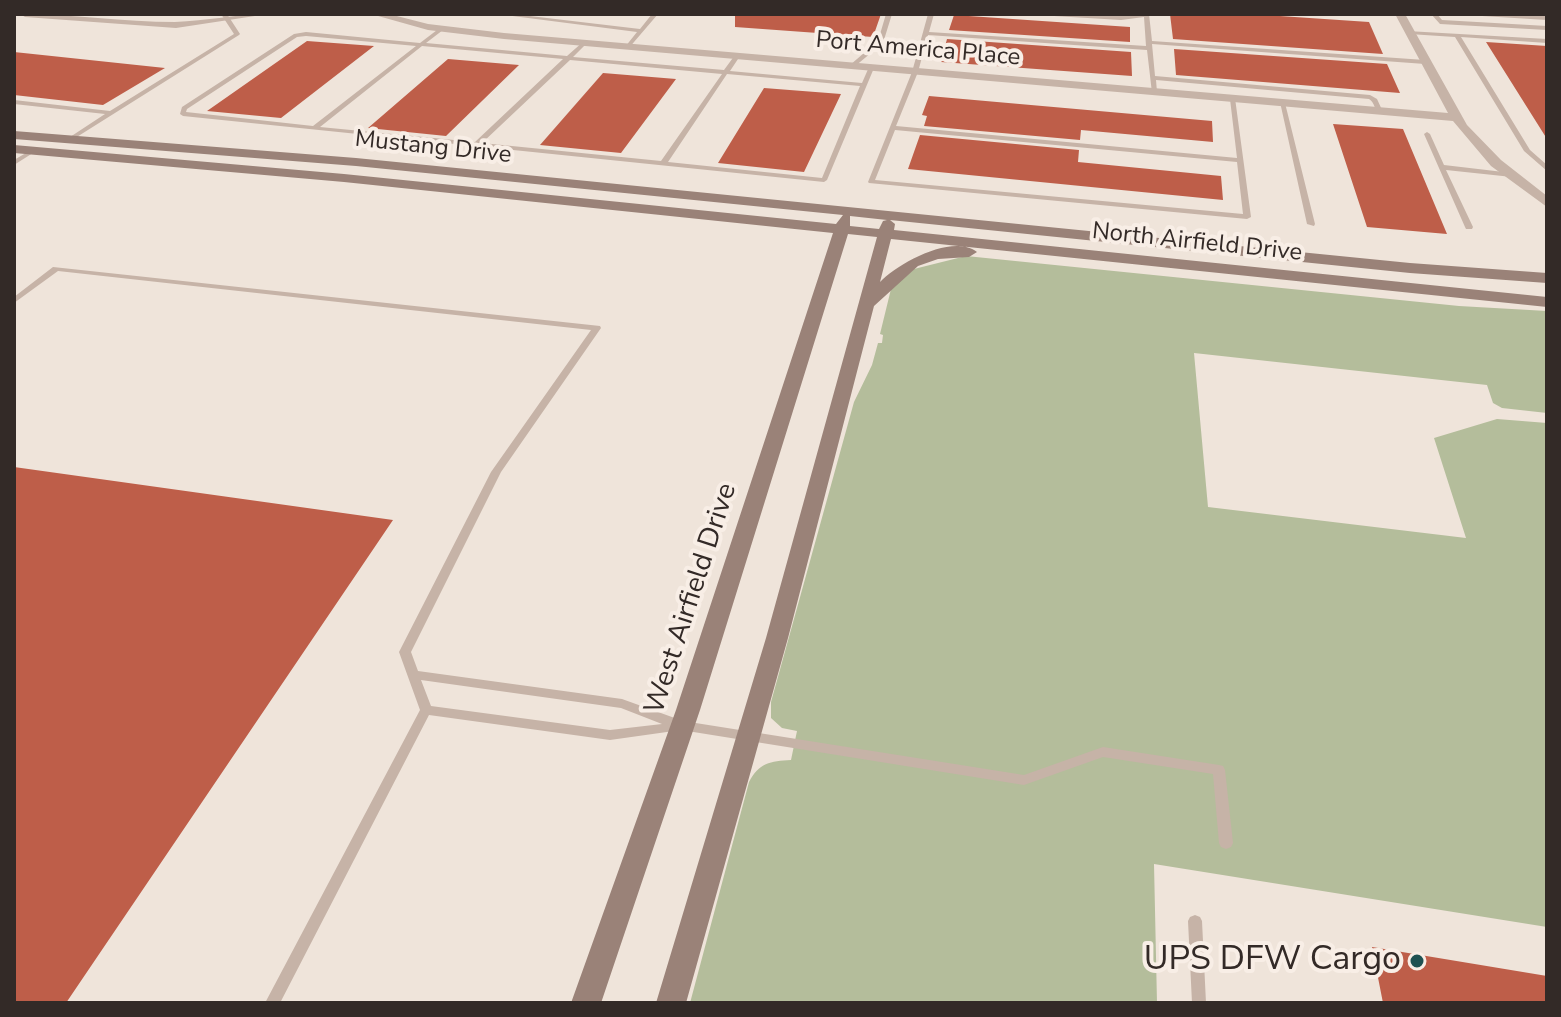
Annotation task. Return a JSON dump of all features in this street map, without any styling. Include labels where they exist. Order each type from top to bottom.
[{"type":"main road","name":"Mustang Drive","points":[[14,135],[356,162],[845,220]]},
{"type":"main road","name":"Mustang Drive","points":[[14,149],[628,207],[845,220]]},
{"type":"main road","points":[[628,207],[794,229],[812,235],[832,260]]},
{"type":"main road","name":"North Airfield Drive","points":[[845,220],[1130,260],[1547,302]]},
{"type":"main road","name":"West Airfield Drive","points":[[586,1003],[682,726],[845,220]]},
{"type":"main road","name":"North Airfield Drive","points":[[888,225],[1547,278]]},
{"type":"main road","points":[[671,1003],[749,736],[888,225]]},
{"type":"main road","points":[[866,308],[892,277],[925,256],[973,252],[1130,260]]},
{"type":"street","points":[[25,14],[161,25],[263,14]]},
{"type":"street","name":"Port America Place","points":[[376,14],[441,29],[584,43],[1457,118]]},
{"type":"street","points":[[1400,14],[1457,118],[1480,149],[1547,203]]},
{"type":"lane","points":[[500,14],[641,31]]},
{"type":"lane","points":[[628,47],[655,14]]},
{"type":"lane","points":[[852,66],[881,42],[889,14]]},
{"type":"lane","points":[[931,14],[915,72],[871,182],[1247,217],[1233,99]]},
{"type":"lane","points":[[1054,14],[1121,18],[1146,14],[1154,92]]},
{"type":"lane","points":[[1434,14],[1440,22],[1547,28]]},
{"type":"lane","points":[[1482,14],[1547,18]]},
{"type":"lane","points":[[70,139],[237,34],[227,17]]},
{"type":"lane","points":[[314,128],[441,29]]},
{"type":"lane","points":[[1409,32],[1547,41]]},
{"type":"lane","points":[[926,33],[1425,62]]},
{"type":"lane","points":[[864,85],[296,35],[184,108],[183,114],[824,180],[864,85],[871,68]]},
{"type":"lane","points":[[1457,35],[1519,140],[1547,169]]},
{"type":"lane","points":[[476,145],[584,43]]},
{"type":"lane","points":[[663,164],[737,56]]},
{"type":"lane","points":[[1153,78],[1370,97],[1375,100],[1380,112]]},
{"type":"lane","points":[[14,102],[112,113]]},
{"type":"lane","points":[[1282,103],[1311,224]]},
{"type":"lane","points":[[893,128],[1240,160]]},
{"type":"lane","points":[[1427,134],[1469,227]]},
{"type":"lane","points":[[14,163],[33,151]]},
{"type":"lane","points":[[1442,167],[1512,175]]},
{"type":"lane","points":[[14,301],[56,269],[597,328],[496,472],[405,652],[426,710],[272,1003]]},
{"type":"lane","points":[[414,675],[622,704],[682,726],[1024,780],[1103,752],[1219,770],[1226,843]]},
{"type":"lane","points":[[426,710],[610,735],[682,726]]},
{"type":"lane","points":[[1195,921],[1199,1003]]},
{"type":"green space","points":[[966,256],[1459,306],[1547,311],[1547,413],[1502,408],[1493,403],[1487,385],[1194,353],[1208,507],[1466,538],[1434,438],[1497,419],[1547,423],[1547,927],[1154,864],[1157,1003],[690,1003],[749,782],[766,764],[791,760],[797,731],[782,728],[771,718],[771,702],[854,402],[872,365],[878,343],[882,343],[883,335],[880,334],[891,289],[914,269]]},
{"type":"building","points":[[735,14],[881,14],[873,37],[735,27]]},
{"type":"building","points":[[1170,14],[1250,14],[1369,22],[1383,54],[1173,39]]},
{"type":"building","points":[[954,15],[1130,27],[1130,42],[949,30]]},
{"type":"building","points":[[947,39],[1131,52],[1132,76],[941,62]]},
{"type":"building","points":[[307,41],[374,46],[281,118],[207,111]]},
{"type":"building","points":[[1486,42],[1547,46],[1547,139]]},
{"type":"building","points":[[1174,49],[1387,64],[1400,93],[1176,75]]},
{"type":"building","points":[[14,52],[165,68],[103,105],[14,95]]},
{"type":"building","points":[[448,59],[519,65],[446,136],[368,128]]},
{"type":"building","points":[[603,73],[676,79],[621,153],[540,145]]},
{"type":"building","points":[[764,88],[841,94],[804,172],[718,163]]},
{"type":"building","points":[[929,96],[1212,121],[1213,142],[1081,130],[1080,140],[924,126],[927,116],[922,115]]},
{"type":"building","points":[[1333,124],[1403,129],[1447,234],[1367,227]]},
{"type":"building","points":[[920,135],[1079,150],[1078,162],[1221,176],[1223,200],[908,169]]},
{"type":"building","points":[[14,467],[393,520],[66,1003],[14,1003]]},
{"type":"building","name":"UPS DFW Cargo","points":[[1372,947],[1547,976],[1547,1003],[1383,1003]]},
{"type":"place","name":"UPS DFW Cargo","points":[[1417,961]]}]
